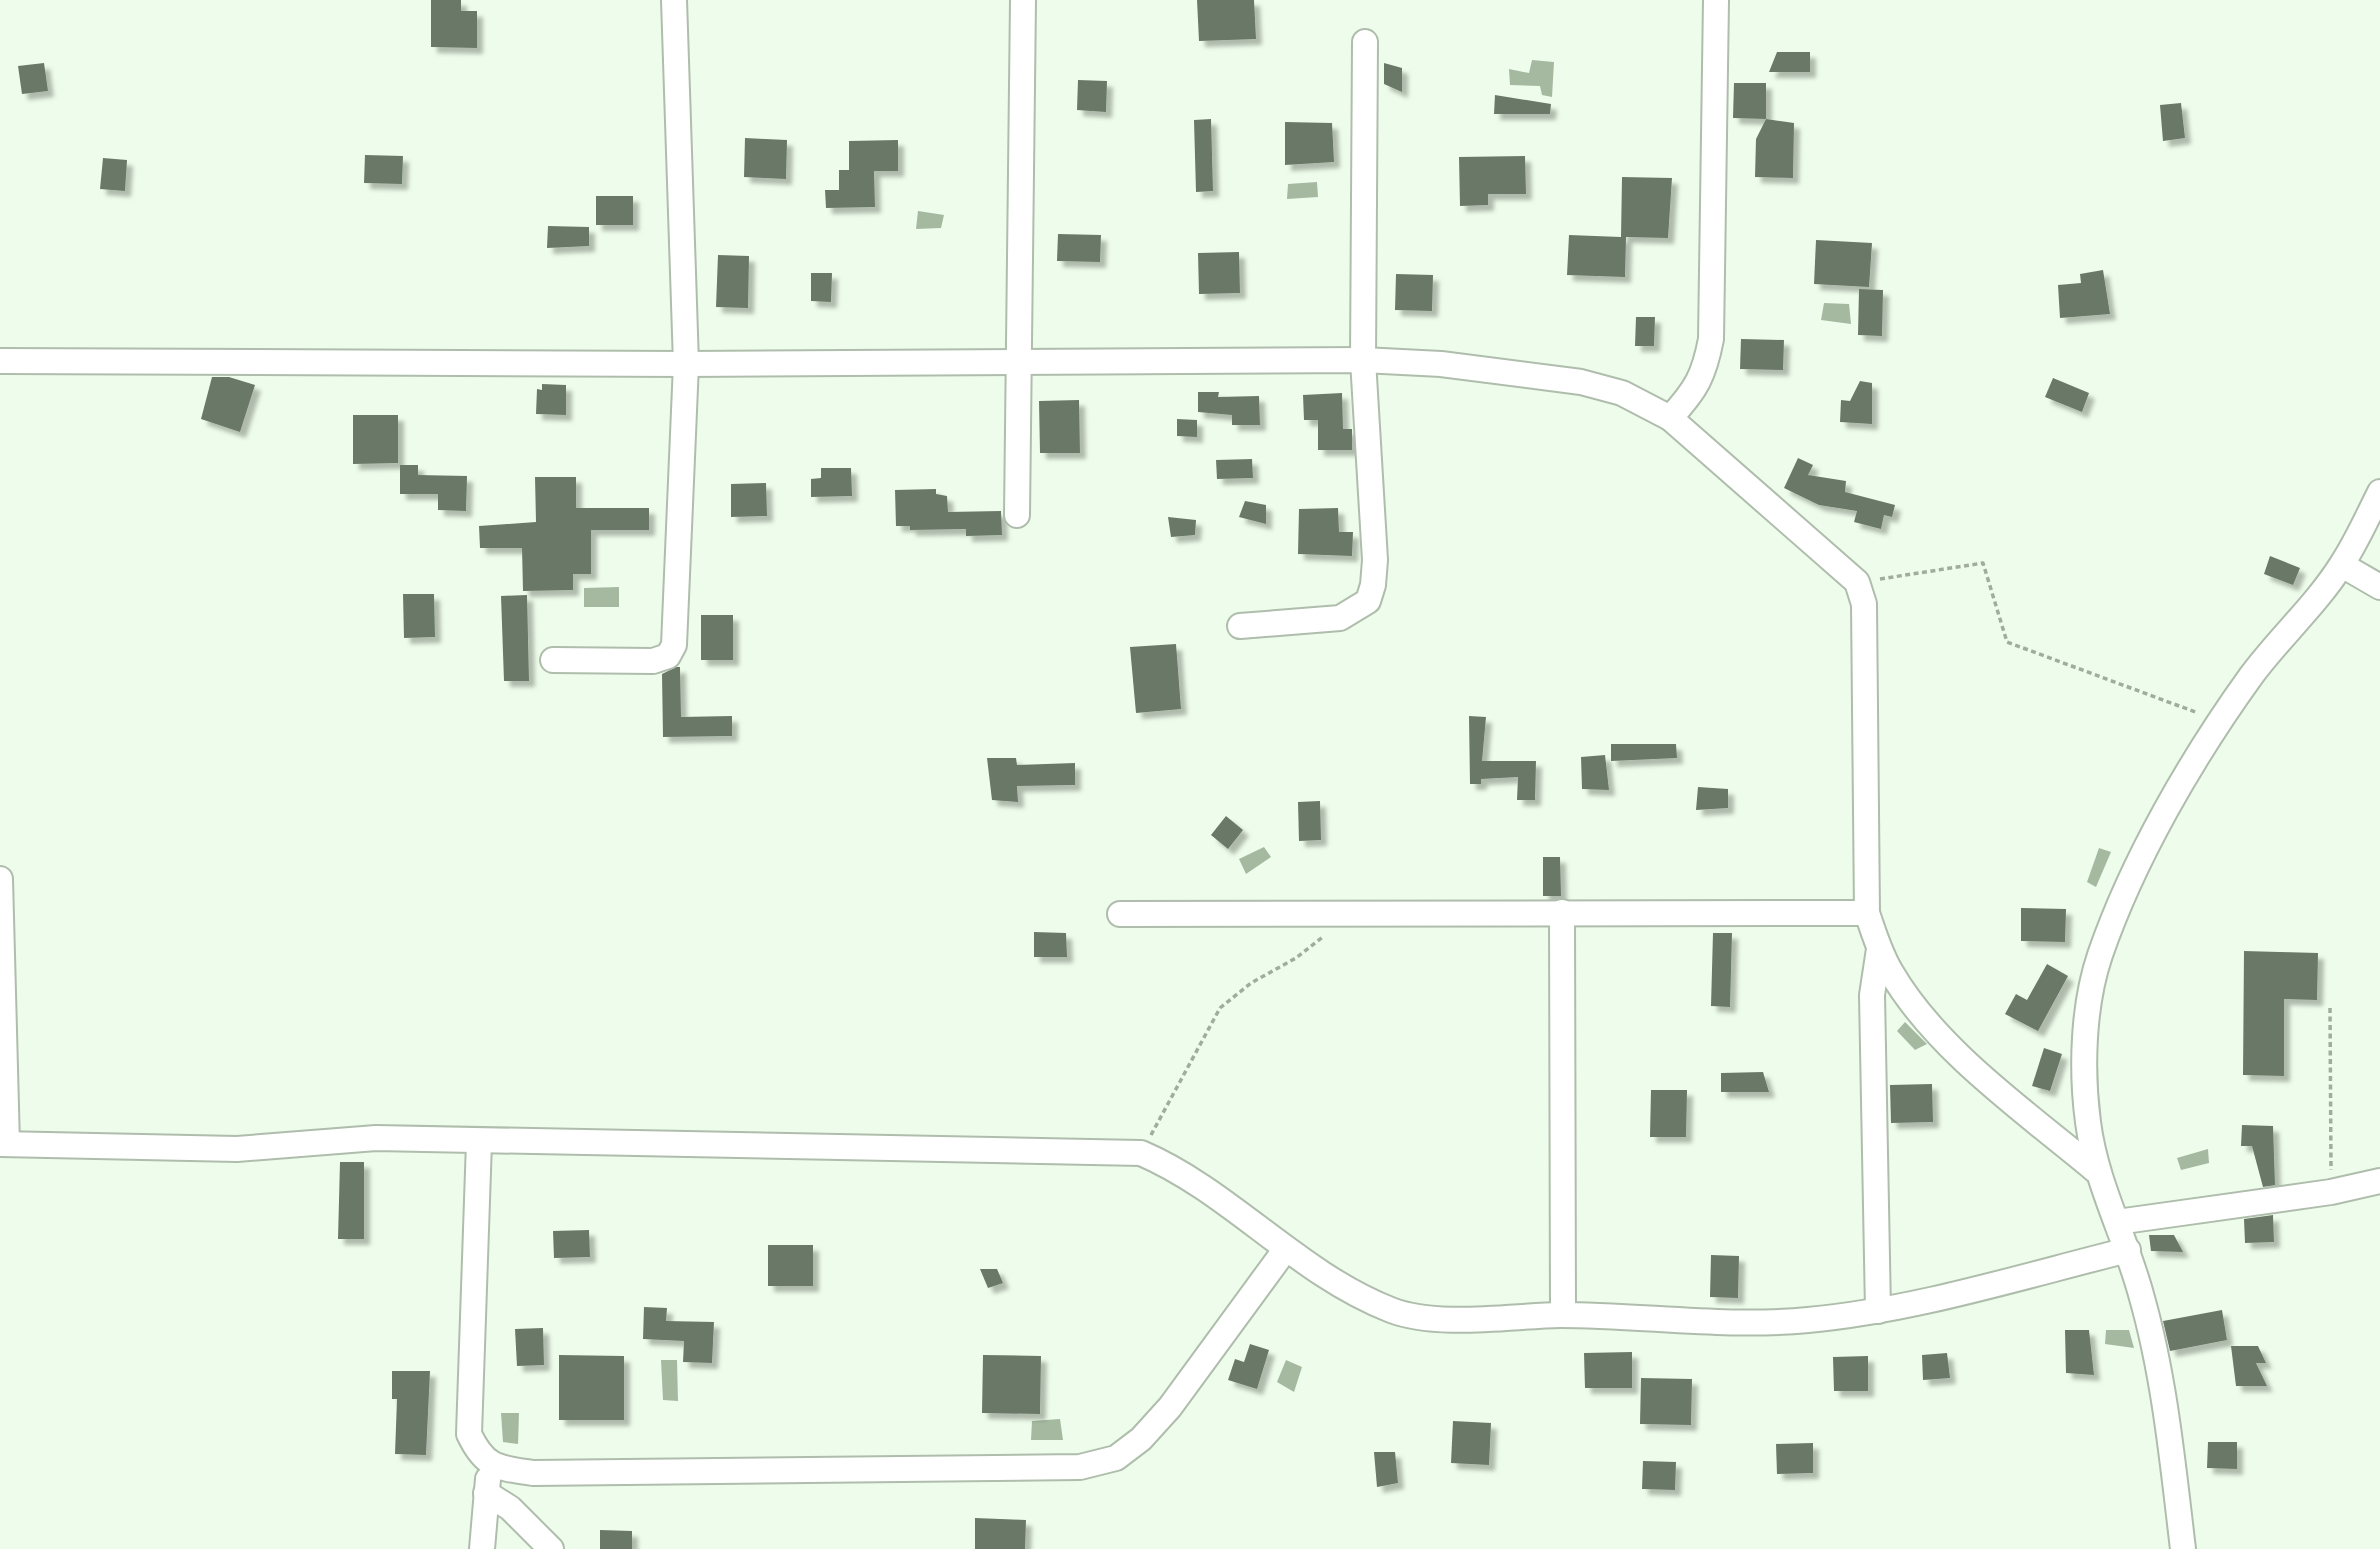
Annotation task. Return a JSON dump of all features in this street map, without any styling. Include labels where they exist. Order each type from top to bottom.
[{"type":"street","points":[[553,660],[653,661],[668,656],[674,645],[686,364],[674,0]]},
{"type":"street","points":[[1017,515],[1023,0]]},
{"type":"street","points":[[1670,418],[1693,393],[1699,382],[1705,370],[1711,338],[1716,0]]},
{"type":"street","points":[[1240,626],[1340,618],[1368,601],[1373,585],[1375,560],[1363,360],[1365,42]]},
{"type":"street","points":[[0,362],[686,364],[1363,360],[1441,364],[1581,382],[1622,393],[1670,418],[1857,582],[1864,604],[1867,913],[1879,949],[1911,1002],[1964,1059],[2095,1170]]},
{"type":"street","points":[[2183,1549],[2151,1334],[2128,1250],[2095,1170],[2087,1118],[2088,1006],[2099,957],[2155,833],[2220,721],[2253,674],[2342,565],[2380,492]]},
{"type":"street","points":[[2342,565],[2380,587]]},
{"type":"street","points":[[0,879],[4,1144],[237,1149],[376,1138],[1142,1153],[1171,1166],[1285,1250],[1392,1311],[1429,1318],[1563,1315],[1739,1324],[1806,1320],[1878,1311],[2128,1250]]},
{"type":"street","points":[[1562,912],[1563,1315]]},
{"type":"street","points":[[1120,914],[1867,913]]},
{"type":"street","points":[[1878,1311],[1872,995],[1879,949]]},
{"type":"street","points":[[479,1142],[469,1434],[478,1455],[491,1465],[533,1473],[1080,1466],[1116,1458],[1142,1438],[1170,1407],[1285,1250]]},
{"type":"street","points":[[2117,1222],[2331,1192],[2380,1181]]},
{"type":"street","points":[[482,1549],[491,1465]]},
{"type":"street","points":[[486,1493],[510,1508],[551,1549]]},
{"type":"path","points":[[1857,582],[1983,563],[2007,642],[2220,721]]},
{"type":"path","points":[[1142,1153],[1220,1008],[1251,983],[1296,958],[1326,934]]},
{"type":"path","points":[[2330,1008],[2331,1192]]},
{"type":"shaded area","points":[[1532,60],[1554,62],[1552,97],[1542,95],[1540,86],[1510,85],[1509,69],[1529,73]]},
{"type":"shaded area","points":[[1317,182],[1318,197],[1287,199],[1288,184]]},
{"type":"shaded area","points":[[918,211],[944,215],[941,228],[916,229]]},
{"type":"shaded area","points":[[1824,303],[1849,304],[1851,324],[1821,320]]},
{"type":"shaded area","points":[[619,587],[619,607],[584,607],[584,588]]},
{"type":"shaded area","points":[[1264,847],[1271,857],[1246,874],[1239,859]]},
{"type":"shaded area","points":[[2099,848],[2111,852],[2096,887],[2087,882]]},
{"type":"shaded area","points":[[1905,1022],[1927,1044],[1915,1050],[1897,1031]]},
{"type":"shaded area","points":[[2208,1149],[2209,1163],[2181,1170],[2177,1158]]},
{"type":"shaded area","points":[[2106,1330],[2129,1330],[2134,1348],[2105,1344]]},
{"type":"shaded area","points":[[661,1360],[677,1360],[678,1401],[663,1400]]},
{"type":"shaded area","points":[[1286,1360],[1302,1367],[1294,1392],[1277,1382]]},
{"type":"shaded area","points":[[501,1413],[519,1413],[518,1444],[503,1442]]},
{"type":"shaded area","points":[[1060,1419],[1063,1440],[1031,1440],[1032,1421]]},
{"type":"building","points":[[431,0],[461,0],[461,11],[477,11],[477,48],[431,47]]},
{"type":"building","points":[[1197,0],[1254,0],[1256,39],[1199,41]]},
{"type":"building","points":[[1777,52],[1810,52],[1810,72],[1769,72]]},
{"type":"building","points":[[44,63],[48,91],[22,94],[18,66]]},
{"type":"building","points":[[1384,63],[1402,68],[1402,92],[1384,84]]},
{"type":"building","points":[[1078,80],[1107,81],[1106,112],[1077,110]]},
{"type":"building","points":[[1734,83],[1766,83],[1766,119],[1733,118]]},
{"type":"building","points":[[1495,95],[1551,104],[1550,114],[1494,114]]},
{"type":"building","points":[[2181,103],[2185,138],[2163,141],[2160,105]]},
{"type":"building","points":[[1211,119],[1213,191],[1196,192],[1194,120]]},
{"type":"building","points":[[1766,119],[1794,123],[1793,178],[1755,177],[1756,139]]},
{"type":"building","points":[[1285,122],[1332,123],[1334,162],[1285,165]]},
{"type":"building","points":[[745,138],[787,140],[786,179],[744,177]]},
{"type":"building","points":[[898,140],[898,171],[874,171],[875,207],[826,208],[825,190],[839,190],[839,170],[849,170],[849,141]]},
{"type":"building","points":[[365,155],[403,156],[402,184],[364,183]]},
{"type":"building","points":[[1525,156],[1526,194],[1488,194],[1488,205],[1460,206],[1459,157]]},
{"type":"building","points":[[103,158],[127,160],[125,191],[100,189]]},
{"type":"building","points":[[1622,177],[1672,178],[1668,238],[1626,237],[1625,277],[1567,275],[1569,235],[1621,237]]},
{"type":"building","points":[[596,196],[633,196],[633,225],[596,225]]},
{"type":"building","points":[[548,226],[589,227],[589,246],[547,248]]},
{"type":"building","points":[[1058,234],[1101,235],[1100,262],[1057,261]]},
{"type":"building","points":[[1816,240],[1872,243],[1869,287],[1814,284]]},
{"type":"building","points":[[1239,252],[1240,293],[1199,294],[1198,253]]},
{"type":"building","points":[[718,255],[749,256],[748,308],[716,307]]},
{"type":"building","points":[[2103,270],[2110,314],[2060,318],[2058,285],[2081,283],[2080,274]]},
{"type":"building","points":[[811,273],[832,273],[831,302],[811,301]]},
{"type":"building","points":[[1396,274],[1433,275],[1432,311],[1395,310]]},
{"type":"building","points":[[1859,289],[1883,290],[1882,336],[1858,335]]},
{"type":"building","points":[[1636,317],[1655,317],[1654,346],[1635,346]]},
{"type":"building","points":[[1741,339],[1784,340],[1783,370],[1740,369]]},
{"type":"building","points":[[212,377],[229,377],[255,385],[240,432],[201,419]]},
{"type":"building","points":[[2053,378],[2089,393],[2082,412],[2045,397]]},
{"type":"building","points":[[1860,381],[1872,383],[1872,424],[1840,422],[1841,400],[1850,401]]},
{"type":"building","points":[[542,384],[566,385],[566,415],[536,414],[537,389],[542,390]]},
{"type":"building","points":[[1198,392],[1219,392],[1218,397],[1259,396],[1260,425],[1232,425],[1232,415],[1198,412]]},
{"type":"building","points":[[1342,393],[1343,429],[1352,429],[1352,450],[1318,450],[1318,420],[1304,420],[1303,395]]},
{"type":"building","points":[[1079,400],[1080,453],[1040,453],[1039,401]]},
{"type":"building","points":[[353,415],[398,415],[398,463],[353,464]]},
{"type":"building","points":[[1177,419],[1197,420],[1197,437],[1177,436]]},
{"type":"building","points":[[1798,458],[1813,465],[1808,475],[1846,481],[1845,492],[1895,505],[1892,517],[1884,515],[1881,529],[1854,522],[1857,511],[1819,505],[1784,488]]},
{"type":"building","points":[[1252,459],[1253,478],[1217,479],[1216,460]]},
{"type":"building","points":[[400,465],[418,465],[418,475],[467,476],[466,511],[438,510],[438,494],[400,494]]},
{"type":"building","points":[[821,468],[851,468],[852,496],[811,497],[811,479],[821,478]]},
{"type":"building","points":[[535,477],[576,477],[576,508],[649,508],[649,530],[591,530],[591,574],[573,574],[573,590],[523,591],[522,548],[480,548],[479,526],[536,522]]},
{"type":"building","points":[[766,483],[767,516],[731,517],[731,484]]},
{"type":"building","points":[[936,489],[936,494],[947,496],[948,512],[1001,511],[1002,535],[966,536],[966,529],[910,530],[910,526],[896,526],[895,490]]},
{"type":"building","points":[[1245,501],[1266,505],[1266,524],[1239,517]]},
{"type":"building","points":[[1338,508],[1339,532],[1353,532],[1352,556],[1298,554],[1299,509]]},
{"type":"building","points":[[1168,517],[1196,520],[1195,535],[1171,537]]},
{"type":"building","points":[[2270,556],[2300,568],[2293,585],[2264,574]]},
{"type":"building","points":[[403,594],[434,594],[435,637],[404,638]]},
{"type":"building","points":[[527,595],[529,681],[504,681],[501,596]]},
{"type":"building","points":[[701,615],[733,615],[733,660],[701,660]]},
{"type":"building","points":[[1176,644],[1181,709],[1136,713],[1130,647]]},
{"type":"building","points":[[680,667],[681,717],[732,716],[732,736],[663,737],[662,674]]},
{"type":"building","points":[[1469,716],[1486,717],[1482,761],[1536,761],[1535,800],[1517,800],[1518,777],[1481,779],[1481,784],[1470,784]]},
{"type":"building","points":[[1611,744],[1676,744],[1677,758],[1611,761]]},
{"type":"building","points":[[1605,755],[1609,790],[1582,789],[1581,757]]},
{"type":"building","points":[[987,758],[1016,758],[1017,765],[1075,763],[1075,785],[1017,786],[1018,802],[992,800]]},
{"type":"building","points":[[1698,787],[1728,789],[1728,808],[1696,810]]},
{"type":"building","points":[[1320,801],[1321,840],[1299,841],[1298,802]]},
{"type":"building","points":[[1226,816],[1243,830],[1228,849],[1211,835]]},
{"type":"building","points":[[1543,857],[1560,857],[1561,896],[1543,896]]},
{"type":"building","points":[[2021,908],[2066,909],[2065,942],[2021,941]]},
{"type":"building","points":[[1034,932],[1066,933],[1067,957],[1034,957]]},
{"type":"building","points":[[1713,933],[1732,933],[1730,1007],[1711,1006]]},
{"type":"building","points":[[2244,951],[2318,953],[2317,1000],[2284,999],[2284,1076],[2243,1075]]},
{"type":"building","points":[[2047,964],[2068,976],[2038,1031],[2005,1014],[2016,994],[2027,1000]]},
{"type":"building","points":[[2044,1048],[2062,1054],[2050,1091],[2032,1086]]},
{"type":"building","points":[[1763,1072],[1769,1092],[1721,1092],[1721,1073]]},
{"type":"building","points":[[1932,1084],[1933,1122],[1891,1123],[1890,1085]]},
{"type":"building","points":[[1651,1090],[1687,1090],[1686,1137],[1650,1137]]},
{"type":"building","points":[[2242,1125],[2273,1126],[2275,1185],[2263,1187],[2252,1146],[2241,1146]]},
{"type":"building","points":[[340,1162],[364,1162],[364,1239],[338,1239]]},
{"type":"building","points":[[2273,1215],[2274,1242],[2245,1243],[2244,1219]]},
{"type":"building","points":[[589,1230],[590,1257],[554,1258],[553,1231]]},
{"type":"building","points":[[2149,1235],[2174,1235],[2183,1252],[2151,1251]]},
{"type":"building","points":[[768,1245],[813,1245],[813,1286],[768,1286]]},
{"type":"building","points":[[1711,1255],[1739,1256],[1738,1298],[1710,1297]]},
{"type":"building","points":[[980,1269],[997,1269],[1003,1283],[988,1288]]},
{"type":"building","points":[[644,1307],[667,1308],[666,1321],[714,1322],[712,1363],[683,1362],[684,1341],[643,1339]]},
{"type":"building","points":[[2222,1310],[2227,1340],[2170,1351],[2163,1321]]},
{"type":"building","points":[[543,1328],[544,1365],[517,1366],[515,1329]]},
{"type":"building","points":[[2065,1330],[2089,1330],[2094,1375],[2066,1373]]},
{"type":"building","points":[[1250,1344],[1269,1350],[1257,1389],[1228,1380],[1235,1359],[1244,1362]]},
{"type":"building","points":[[2231,1346],[2258,1346],[2266,1363],[2256,1363],[2267,1386],[2236,1386]]},
{"type":"building","points":[[1632,1352],[1632,1388],[1585,1388],[1584,1353]]},
{"type":"building","points":[[1947,1353],[1950,1378],[1923,1380],[1922,1355]]},
{"type":"building","points":[[559,1355],[624,1356],[624,1420],[559,1420]]},
{"type":"building","points":[[983,1355],[1041,1356],[1040,1414],[982,1413]]},
{"type":"building","points":[[1868,1356],[1868,1391],[1834,1391],[1833,1357]]},
{"type":"building","points":[[392,1371],[430,1371],[426,1455],[395,1454],[397,1399],[392,1399]]},
{"type":"building","points":[[1641,1378],[1692,1379],[1691,1425],[1640,1424]]},
{"type":"building","points":[[1453,1421],[1491,1423],[1489,1465],[1451,1463]]},
{"type":"building","points":[[2208,1442],[2237,1442],[2237,1469],[2207,1468]]},
{"type":"building","points":[[1813,1443],[1813,1473],[1777,1474],[1776,1444]]},
{"type":"building","points":[[1374,1452],[1395,1452],[1398,1483],[1377,1487]]},
{"type":"building","points":[[1643,1461],[1676,1462],[1675,1490],[1642,1489]]},
{"type":"building","points":[[975,1518],[1026,1520],[1025,1549],[975,1549]]},
{"type":"building","points":[[600,1530],[632,1531],[632,1549],[600,1549]]}]
